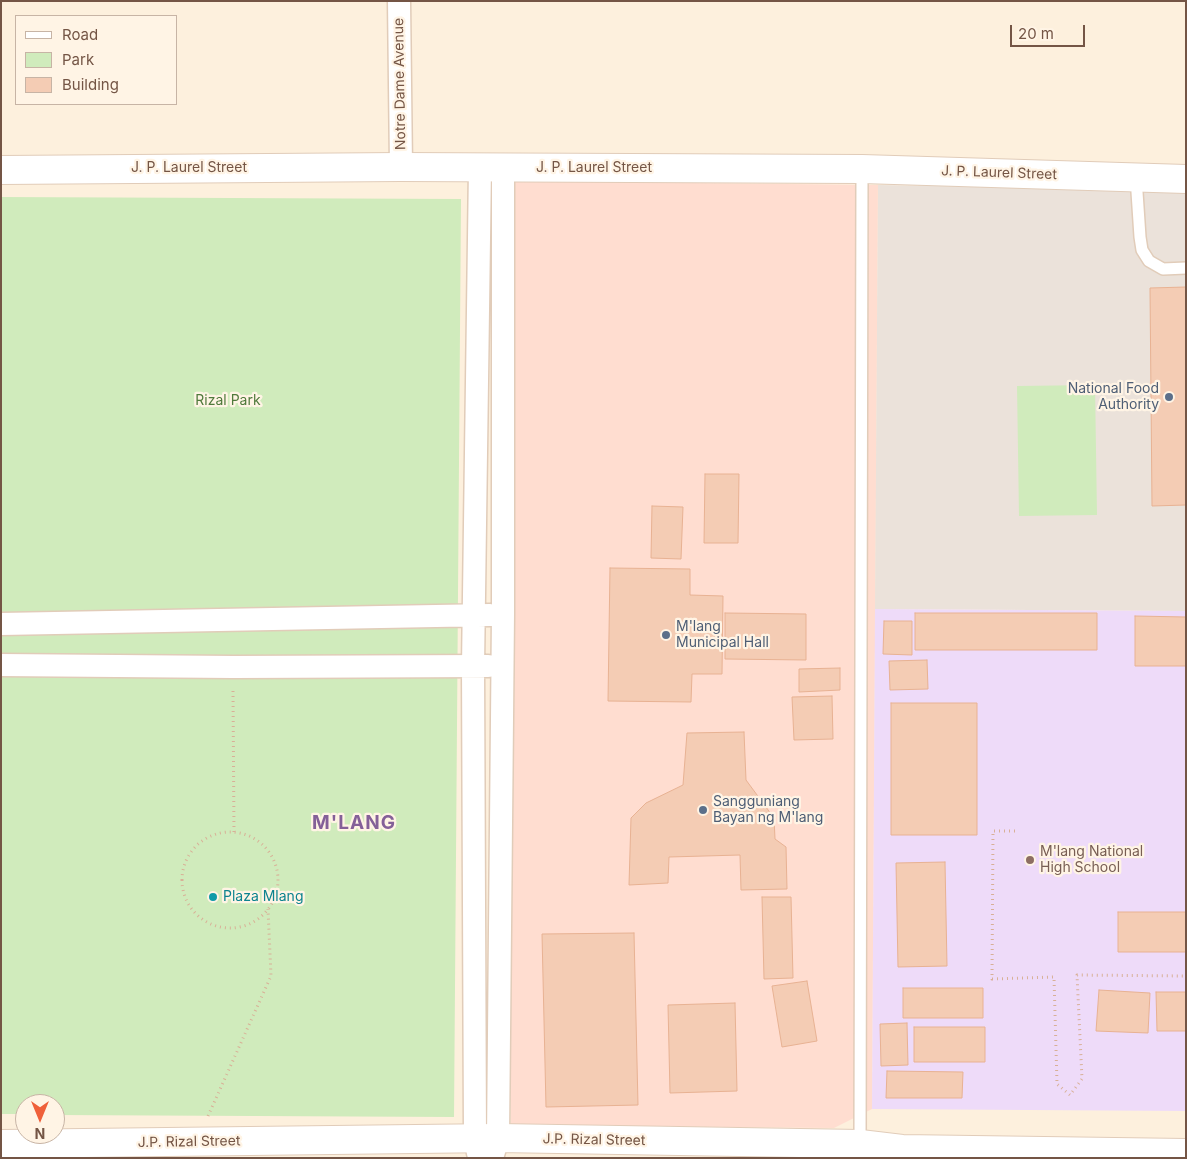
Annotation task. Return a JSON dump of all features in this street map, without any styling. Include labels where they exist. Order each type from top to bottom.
[{"type":"street","name":"Notre Dame Avenue","points":[[399,1],[402,167]]},
{"type":"street","name":"J. P. Laurel Street","points":[[1,170],[402,167],[862,169],[1186,179]]},
{"type":"street","points":[[486,1148],[504,614],[491,167]]},
{"type":"street","points":[[486,1148],[473,666],[491,167]]},
{"type":"street","points":[[1,624],[504,614]]},
{"type":"street","points":[[1,665],[502,667]]},
{"type":"street","name":"J.P. Rizal Street","points":[[1,1144],[196,1142],[486,1148],[861,1151],[902,1149],[1186,1153]]},
{"type":"lane","points":[[861,1151],[862,169]]},
{"type":"lane","points":[[1136,178],[1142,250],[1149,261],[1164,269],[1186,268]]},
{"type":"path","points":[[233,667],[234,833]]},
{"type":"path","points":[[1015,831],[993,830],[992,979],[1054,977],[1056,1084],[1070,1095],[1082,1079],[1077,975],[1186,976]]},
{"type":"path","points":[[222,833],[234,833],[259,842],[270,853],[276,866],[278,881],[276,896],[268,909],[258,919],[244,926],[230,928],[204,921],[194,913],[182,889],[182,876],[185,863],[191,852],[200,843],[222,833]]},
{"type":"path","points":[[196,1142],[271,976],[268,909]]},
{"type":"shaded area","points":[[510,181],[878,185],[872,1109],[834,1128],[511,1125]]},
{"type":"shaded area","points":[[878,185],[1186,190],[1186,611],[875,609]]},
{"type":"shaded area","name":"M'lang National High School","points":[[875,609],[1186,611],[1186,1111],[872,1109]]},
{"type":"green space","name":"Rizal Park","points":[[1,197],[461,199],[454,1117],[65,1115],[65,1094],[15,1094],[15,1114],[1,1114]]},
{"type":"green space","points":[[1095,385],[1097,515],[1019,516],[1017,386]]},
{"type":"building","name":"National Food Authority","points":[[1186,287],[1186,505],[1152,506],[1150,288]]},
{"type":"building","points":[[705,474],[739,474],[738,543],[704,543]]},
{"type":"building","points":[[652,506],[683,507],[681,559],[651,558]]},
{"type":"building","name":"M'lang Municipal Hall","points":[[610,568],[690,569],[690,595],[723,596],[722,674],[692,674],[691,702],[608,701]]},
{"type":"building","points":[[725,613],[806,614],[806,660],[725,659]]},
{"type":"building","points":[[915,613],[1097,613],[1097,650],[915,650]]},
{"type":"building","points":[[1135,616],[1186,617],[1186,666],[1135,666]]},
{"type":"building","points":[[884,621],[912,621],[912,655],[883,654]]},
{"type":"building","points":[[927,660],[928,689],[890,690],[889,661]]},
{"type":"building","points":[[840,668],[840,690],[799,692],[799,669]]},
{"type":"building","points":[[832,696],[833,739],[794,740],[792,697]]},
{"type":"building","points":[[891,703],[977,703],[977,835],[891,835]]},
{"type":"building","name":"Sangguniang Bayan ng M'lang","points":[[744,732],[746,780],[774,818],[775,839],[786,847],[787,889],[741,890],[740,855],[669,857],[668,883],[629,885],[631,818],[646,803],[683,785],[687,733]]},
{"type":"building","points":[[945,862],[947,966],[898,967],[896,863]]},
{"type":"building","points":[[762,897],[791,897],[793,978],[764,979]]},
{"type":"building","points":[[1118,912],[1186,912],[1186,952],[1118,952]]},
{"type":"building","points":[[634,933],[638,1105],[546,1107],[542,934]]},
{"type":"building","points":[[807,981],[817,1041],[782,1047],[772,986]]},
{"type":"building","points":[[903,988],[983,988],[983,1018],[903,1018]]},
{"type":"building","points":[[1099,990],[1150,993],[1148,1033],[1096,1031]]},
{"type":"building","points":[[1156,992],[1186,992],[1186,1031],[1157,1031]]},
{"type":"building","points":[[735,1003],[737,1091],[670,1093],[668,1005]]},
{"type":"building","points":[[907,1023],[908,1065],[881,1066],[880,1024]]},
{"type":"building","points":[[914,1027],[985,1027],[985,1062],[914,1062]]},
{"type":"building","points":[[887,1071],[963,1072],[962,1098],[886,1098]]},
{"type":"place","name":"National Food Authority","points":[[1169,397]]},
{"type":"place","name":"M'lang Municipal Hall","points":[[666,635]]},
{"type":"place","name":"Sangguniang Bayan ng M'lang","points":[[703,810]]},
{"type":"place","name":"M'lang National High School","points":[[1030,860]]},
{"type":"place","name":"Plaza Mlang","points":[[213,897]]},
{"type":"district","name":"M'LANG","points":[[354,823]]}]
